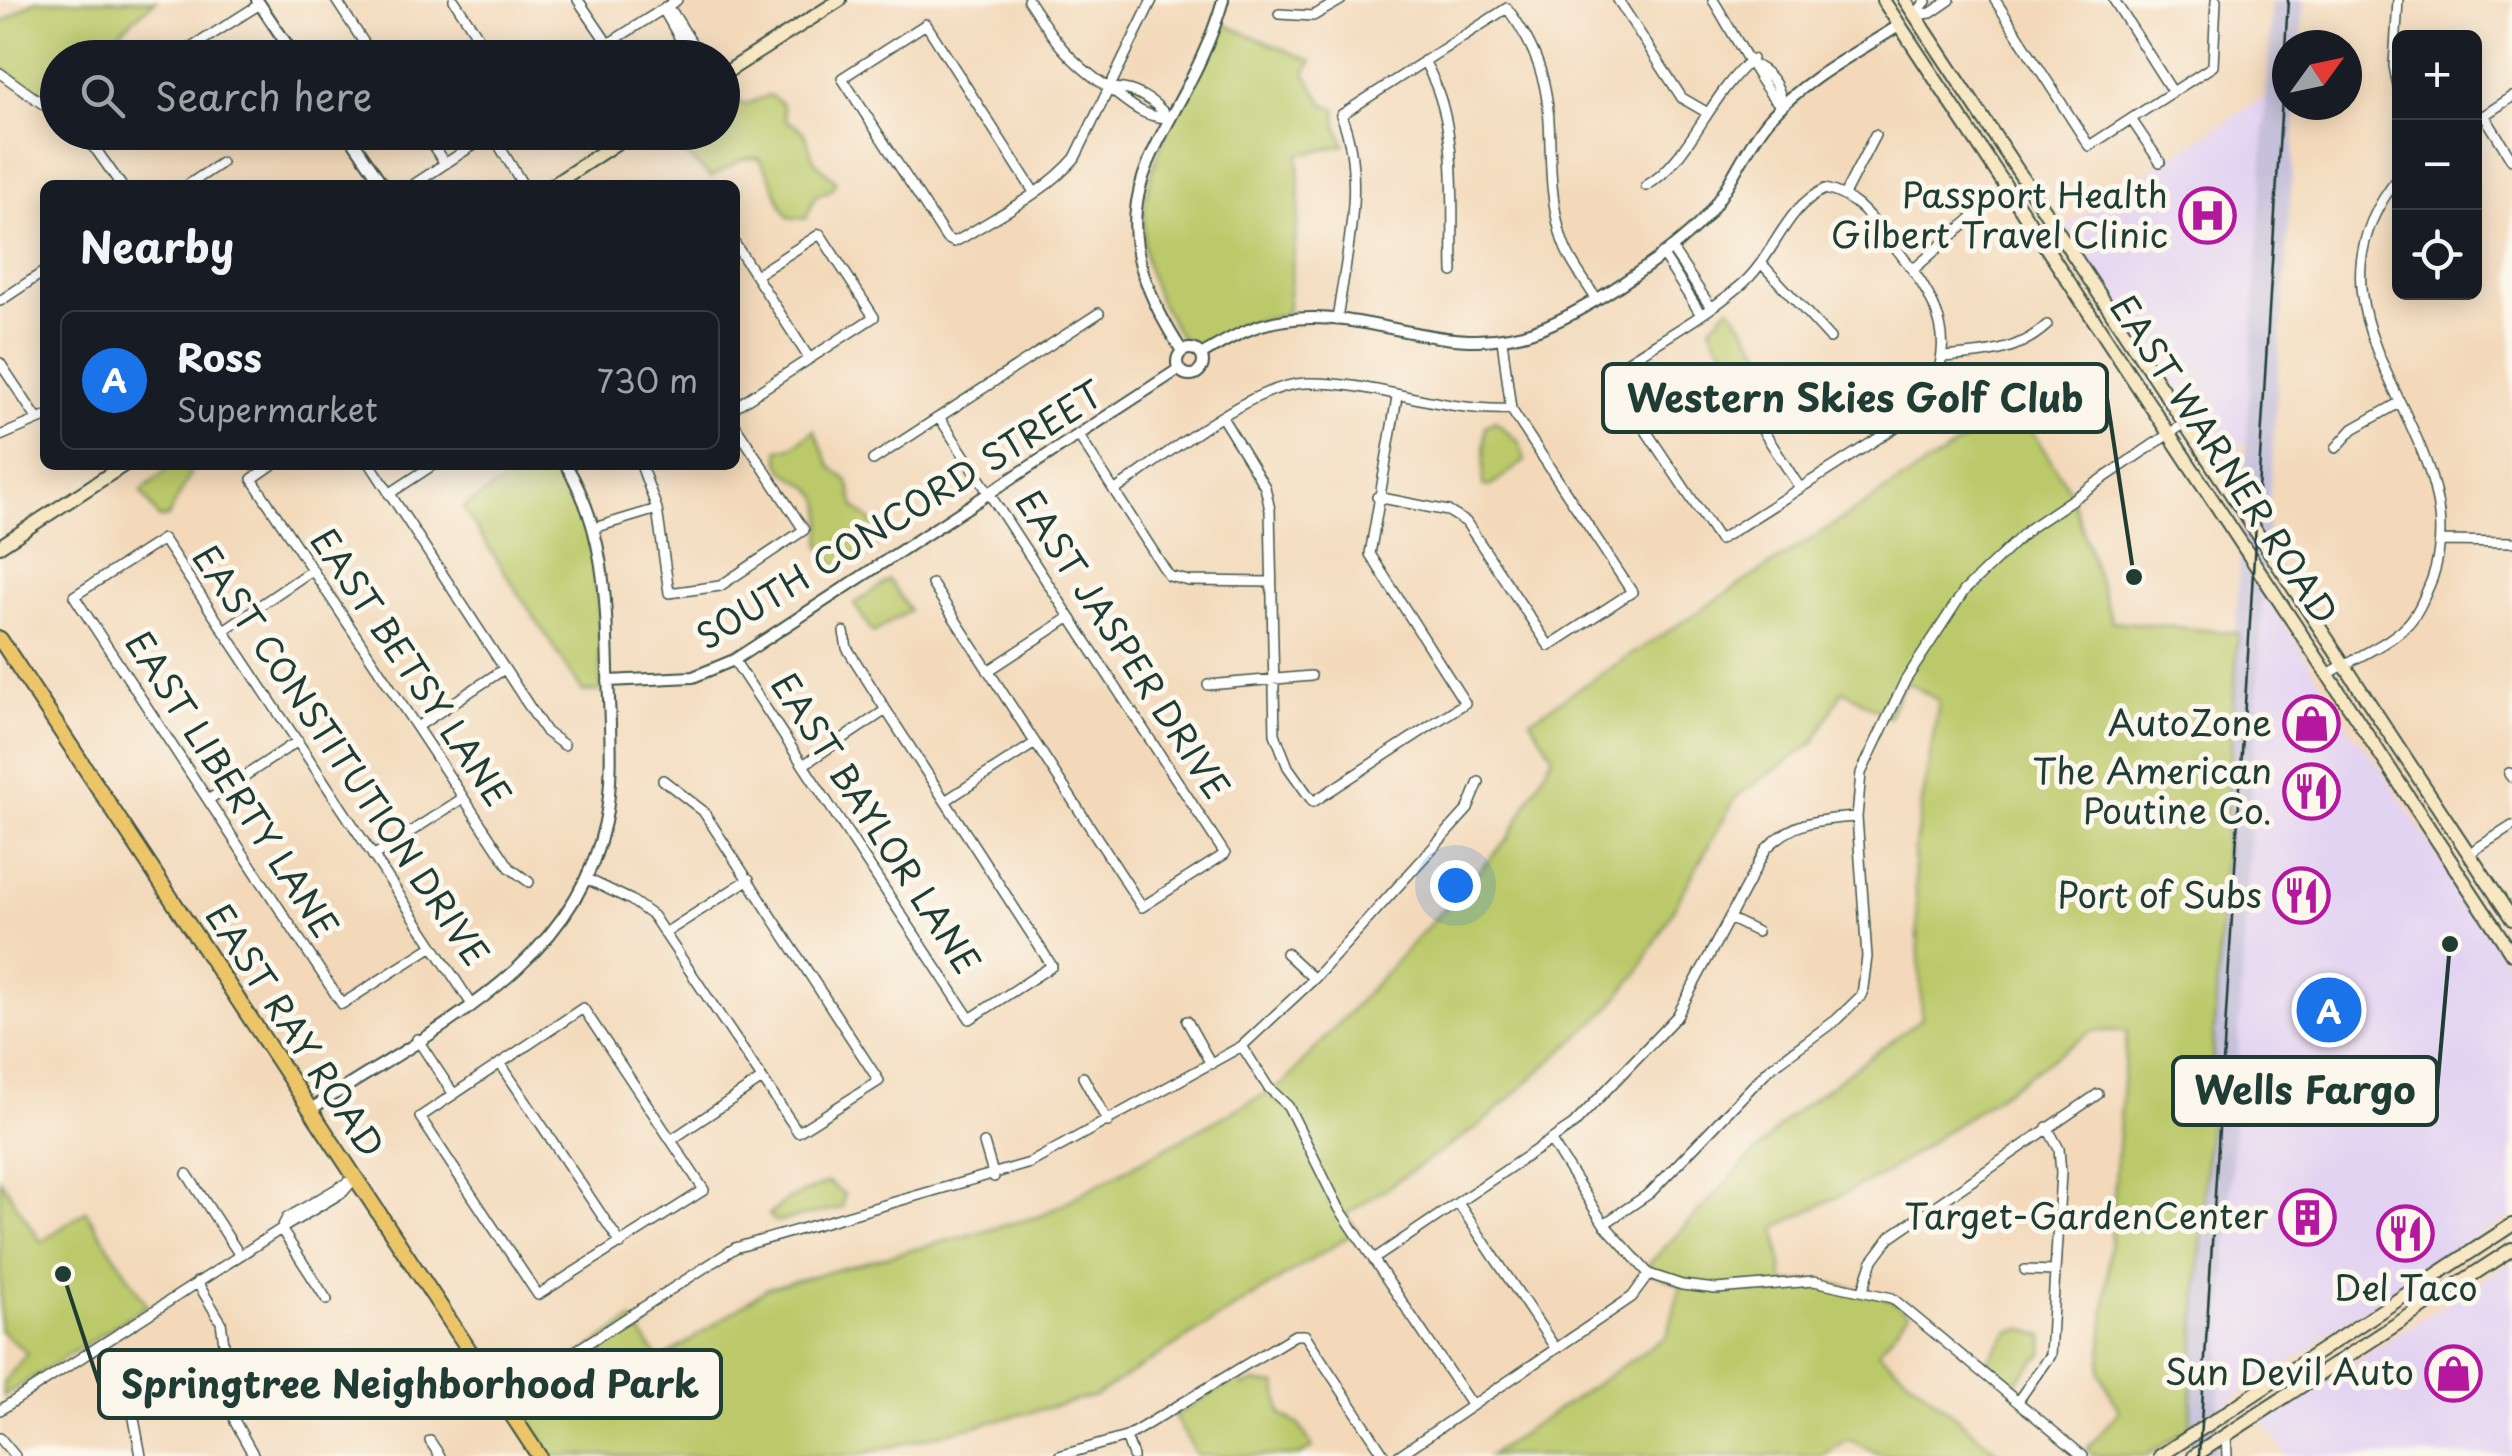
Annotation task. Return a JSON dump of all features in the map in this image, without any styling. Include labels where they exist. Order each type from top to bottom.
[{"type":"main road","points":[[740,63],[840,0]]},
{"type":"main road","name":"EAST WARNER ROAD","points":[[1883,0],[2512,954]]},
{"type":"main road","name":"EAST WARNER ROAD","points":[[1905,0],[2512,919]]},
{"type":"main road","points":[[560,180],[605,150]]},
{"type":"main road","points":[[0,546],[116,470]]},
{"type":"main road","name":"EAST RAY ROAD","points":[[0,639],[539,1456]]},
{"type":"main road","points":[[2374,744],[2389,734]]},
{"type":"main road","points":[[2415,805],[2456,853],[2468,854]]},
{"type":"main road","points":[[2160,1456],[2512,1225]]},
{"type":"main road","points":[[2194,1456],[2512,1248]]},
{"type":"main road","points":[[2415,1290],[2425,1305]]},
{"type":"main road","points":[[2246,1400],[2257,1416]]},
{"type":"street","points":[[336,0],[362,40]]},
{"type":"street","points":[[454,0],[480,40]]},
{"type":"street","points":[[578,0],[605,40]]},
{"type":"street","points":[[614,40],[677,0]]},
{"type":"street","points":[[1028,0],[1062,52],[1085,75],[1111,90],[1124,87],[1159,106],[1168,118]]},
{"type":"street","points":[[1034,192],[926,24],[842,78],[951,242],[1034,192],[1075,158],[1152,0]]},
{"type":"street","points":[[1182,351],[1148,290],[1136,237],[1143,173],[1223,0]]},
{"type":"street","points":[[1279,14],[1313,16],[1341,0]]},
{"type":"street","points":[[1618,0],[1682,98],[1706,112]]},
{"type":"street","points":[[1713,0],[1754,63],[1772,100],[1782,106]]},
{"type":"street","points":[[1201,355],[1242,331],[1307,318],[1456,342],[1502,340],[1550,325],[1666,251],[1706,216],[1758,133],[1782,106],[1915,15],[1927,0]]},
{"type":"street","points":[[1915,15],[1931,12],[1950,0]]},
{"type":"street","points":[[1995,0],[2089,146],[2213,66],[2216,0]]},
{"type":"street","points":[[2114,0],[2172,91]]},
{"type":"street","points":[[2396,30],[2398,0]]},
{"type":"street","points":[[201,40],[259,2],[284,40]]},
{"type":"street","points":[[1337,320],[1352,188],[1351,144],[1341,114],[1507,8],[1540,60],[1550,112],[1556,212],[1562,242],[1595,297]]},
{"type":"street","points":[[663,9],[681,40]]},
{"type":"street","points":[[663,9],[673,14],[690,40]]},
{"type":"street","points":[[1424,62],[1441,89],[1449,122],[1453,272]]},
{"type":"street","points":[[1646,186],[1668,174],[1732,76],[1754,63]]},
{"type":"street","points":[[0,72],[40,102]]},
{"type":"street","points":[[2477,120],[2512,97]]},
{"type":"street","points":[[2484,115],[2512,160]]},
{"type":"street","points":[[2131,119],[2160,162]]},
{"type":"street","points":[[1845,193],[1875,135]]},
{"type":"street","points":[[96,150],[117,180]]},
{"type":"street","points":[[359,150],[380,180]]},
{"type":"street","points":[[436,150],[445,164]]},
{"type":"street","points":[[421,180],[466,150]]},
{"type":"street","points":[[502,150],[520,180]]},
{"type":"street","points":[[196,180],[222,163]]},
{"type":"street","points":[[1825,189],[1845,193],[1914,269],[1934,298],[1940,316],[1942,357],[1931,390],[1910,418],[1719,540],[1608,374],[1710,306],[1763,265],[1794,211],[1808,196],[1825,189]]},
{"type":"street","points":[[2328,674],[2406,626],[2430,584],[2442,541],[2434,487],[2366,324],[2360,288],[2369,226],[2392,189]]},
{"type":"street","points":[[1914,269],[1978,213]]},
{"type":"street","points":[[740,404],[874,318],[820,234],[756,276]]},
{"type":"street","points":[[1666,251],[1710,306]]},
{"type":"street","points":[[1666,251],[1700,312]]},
{"type":"street","points":[[740,252],[809,358]]},
{"type":"street","points":[[1763,265],[1830,338]]},
{"type":"street","points":[[0,302],[40,274]]},
{"type":"street","points":[[873,460],[1099,313]]},
{"type":"street","points":[[1942,357],[1992,353],[2030,340],[2047,325]]},
{"type":"street","points":[[1377,497],[1448,511],[1466,522],[1550,646],[1632,592],[1512,409],[1502,340]]},
{"type":"street","points":[[1194,349],[1201,355],[1202,368],[1195,374],[1179,370],[1177,358],[1182,351],[1194,349]]},
{"type":"street","points":[[0,364],[40,417]]},
{"type":"street","name":"SOUTH CONCORD STREET","points":[[608,681],[693,677],[734,660],[1179,370]]},
{"type":"street","points":[[1741,378],[1743,400],[1800,488]]},
{"type":"street","points":[[1114,492],[1223,419],[1270,392],[1303,383],[1348,386],[1470,411],[1512,409]]},
{"type":"street","points":[[1223,419],[1265,486],[1270,510],[1271,680],[1281,751],[1313,802],[1465,702],[1370,554],[1397,397]]},
{"type":"street","points":[[2336,448],[2354,428],[2398,403]]},
{"type":"street","name":"EAST JASPER DRIVE","points":[[938,417],[1225,854],[1142,907],[1035,743]]},
{"type":"street","points":[[0,436],[40,418]]},
{"type":"street","points":[[1604,1224],[1650,1193],[1768,1069],[1836,1020],[1862,995],[1867,957],[1857,817],[1860,773],[1905,681],[1964,591],[2030,528],[2185,423]]},
{"type":"street","points":[[642,470],[657,509],[670,593],[720,586],[804,530],[740,433]]},
{"type":"street","points":[[1078,436],[1169,576],[1189,582],[1270,582]]},
{"type":"street","name":"EAST BETSY LANE","points":[[265,470],[252,479],[510,868],[529,882]]},
{"type":"street","points":[[374,470],[546,732],[564,744]]},
{"type":"street","points":[[389,494],[426,470]]},
{"type":"street","points":[[310,1110],[517,971],[549,939],[587,879],[608,806],[604,577],[594,528],[568,470]]},
{"type":"street","points":[[594,528],[657,509]]},
{"type":"street","name":"EAST CONSTITUTION DRIVE","points":[[74,596],[163,539],[471,1003]]},
{"type":"street","points":[[2442,541],[2512,542]]},
{"type":"street","points":[[224,630],[312,570]]},
{"type":"street","points":[[844,632],[848,648],[945,801],[1035,743],[932,584]]},
{"type":"street","name":"EAST LIBERTY LANE","points":[[74,596],[342,1004],[433,946]]},
{"type":"street","points":[[988,670],[1069,618]]},
{"type":"street","name":"EAST BAYLOR LANE","points":[[734,660],[970,1019],[1052,966],[945,801]]},
{"type":"street","points":[[416,728],[504,669]]},
{"type":"street","points":[[1208,686],[1311,676]]},
{"type":"street","points":[[803,765],[886,710]]},
{"type":"street","points":[[208,800],[298,741]]},
{"type":"street","points":[[587,879],[631,900],[666,933],[798,1132],[879,1081],[704,811],[663,780]]},
{"type":"street","points":[[501,1399],[735,1248],[760,1238],[994,1177],[1108,1122],[1242,1046],[1314,979],[1468,809],[1478,782]]},
{"type":"street","points":[[372,856],[463,798]]},
{"type":"street","points":[[1374,1259],[1551,1141],[1677,1016],[1766,849],[1784,831],[1805,820],[1857,817]]},
{"type":"street","points":[[2468,854],[2512,826]]},
{"type":"street","points":[[666,933],[749,879]]},
{"type":"street","points":[[1729,918],[1757,932]]},
{"type":"street","points":[[1286,953],[1314,979]]},
{"type":"street","points":[[583,1008],[704,1190],[538,1295],[420,1116],[500,1062],[583,1008]]},
{"type":"street","points":[[1187,1020],[1211,1064]]},
{"type":"street","points":[[417,1038],[453,1093]]},
{"type":"street","points":[[1242,1046],[1268,1087],[1288,1106],[1339,1208],[1472,1406]]},
{"type":"street","points":[[500,1062],[621,1244]]},
{"type":"street","points":[[1083,1078],[1108,1122]]},
{"type":"street","points":[[671,1140],[762,1079]]},
{"type":"street","points":[[1863,1290],[1874,1260],[1890,1237],[2098,1094]]},
{"type":"street","points":[[2018,1402],[2050,1355],[2061,1173],[2059,1149],[2047,1127]]},
{"type":"street","points":[[1551,1141],[1604,1224],[1649,1274],[1682,1285],[1716,1289],[1814,1282],[1892,1298],[2082,1456]]},
{"type":"street","points":[[984,1144],[994,1177]]},
{"type":"street","points":[[187,1174],[239,1254]]},
{"type":"street","points":[[0,1410],[281,1229],[288,1218],[355,1178]]},
{"type":"street","points":[[1458,1203],[1556,1349]]},
{"type":"street","points":[[281,1229],[327,1300]]},
{"type":"street","points":[[2025,1270],[2055,1271]]},
{"type":"street","points":[[1398,1456],[1632,1298],[1649,1274]]},
{"type":"street","points":[[197,1282],[221,1322],[235,1422],[254,1456]]},
{"type":"street","points":[[1059,1456],[1126,1437],[1296,1335],[1305,1336],[1385,1456]]},
{"type":"street","points":[[118,1376],[130,1397],[141,1456]]},
{"type":"street","points":[[2226,1435],[2227,1456]]},
{"type":"street","points":[[1126,1437],[1133,1456]]},
{"type":"street","points":[[0,1438],[15,1456]]},
{"type":"street","points":[[430,1441],[440,1456]]},
{"type":"shaded area","points":[[2272,0],[2304,0],[2302,30],[2272,30],[2272,120],[2296,120],[2263,589],[2216,1456],[2188,1456]]},
{"type":"shaded area","points":[[2267,95],[2246,443],[2219,461],[2065,226]]},
{"type":"shaded area","points":[[2263,589],[2354,735],[2377,762],[2512,971],[2512,1216],[2420,1272],[2395,1293],[2330,1330],[2311,1349],[2219,1408],[2224,1244]]},
{"type":"shaded area","points":[[2512,1261],[2512,1456],[2287,1456],[2263,1420]]},
{"type":"green space","points":[[36,0],[156,0],[110,40],[40,40],[40,96],[0,66],[0,24]]},
{"type":"green space","points":[[1221,23],[1312,61],[1305,73],[1324,104],[1337,110],[1336,122],[1345,145],[1298,155],[1300,199],[1287,314],[1242,324],[1198,348],[1182,338],[1164,309],[1149,272],[1143,235],[1146,198],[1155,162]]},
{"type":"green space","points":[[769,95],[782,104],[786,121],[803,131],[815,160],[836,181],[831,190],[815,196],[806,219],[788,217],[758,158],[743,159],[711,177],[689,158],[687,150],[740,150],[740,103]]},
{"type":"green space","points":[[1730,306],[1767,359],[1763,374],[1732,357],[1710,327]]},
{"type":"green space","points":[[2016,407],[2068,487],[2112,621],[2238,633],[2190,1427],[2146,1456],[2093,1456],[2087,1449],[2119,1411],[2100,1372],[2127,1031],[2092,1031],[1886,1173],[1776,1227],[1784,1283],[1850,1287],[1882,1297],[1909,1313],[1878,1352],[2003,1456],[1883,1456],[1848,1439],[1822,1456],[1489,1456],[1667,1336],[1681,1285],[1644,1269],[1790,1116],[1922,1018],[1914,852],[1939,701],[1905,681],[1888,717],[1843,690],[1814,743],[1736,797],[1637,974],[1608,1010],[1479,1126],[1346,1215],[1357,1231],[1095,1396],[854,1456],[552,1456],[515,1399],[632,1320],[660,1361],[768,1288],[1040,1216],[1283,1084],[1508,839],[1553,755],[1530,720]]},
{"type":"green space","points":[[1495,421],[1519,442],[1525,461],[1489,487],[1483,486],[1485,426]]},
{"type":"green space","points":[[814,430],[830,466],[848,481],[855,507],[881,531],[882,541],[839,568],[821,546],[823,515],[819,497],[788,473],[780,460],[779,450],[794,446]]},
{"type":"green space","points":[[166,470],[188,470],[190,475],[168,517],[159,519],[141,491]]},
{"type":"green space","points":[[521,470],[562,470],[583,520],[595,575],[601,691],[583,692],[463,508]]},
{"type":"green space","points":[[889,580],[909,610],[873,633],[854,604]]},
{"type":"green space","points":[[0,1179],[41,1242],[86,1211],[147,1305],[4,1396],[4,1382],[27,1353],[0,1330]]},
{"type":"green space","points":[[828,1182],[844,1194],[842,1208],[776,1222],[769,1215],[785,1201]]},
{"type":"green space","points":[[2023,1329],[2044,1336],[2043,1354],[2013,1384],[1987,1361],[2009,1331]]},
{"type":"green space","points":[[1239,1378],[1244,1387],[1253,1382],[1277,1385],[1281,1414],[1299,1425],[1313,1447],[1299,1456],[1197,1456],[1174,1416]]},
{"type":"railway","points":[[2199,1456],[2288,0]]},
{"type":"place","name":"Passport Health Gilbert Travel Clinic","points":[[2207,216]]},
{"type":"place","name":"Western Skies Golf Club","points":[[2134,577]]},
{"type":"place","name":"AutoZone","points":[[2311,724]]},
{"type":"place","name":"The American Poutine Co.","points":[[2311,792]]},
{"type":"place","name":"Port of Subs","points":[[2301,896]]},
{"type":"place","name":"Wells Fargo","points":[[2450,944]]},
{"type":"place","name":"Ross","points":[[2329,1010]]},
{"type":"place","name":"Target-GardenCenter","points":[[2307,1217]]},
{"type":"place","name":"Del Taco","points":[[2406,1233]]},
{"type":"place","name":"Springtree Neighborhood Park","points":[[63,1274]]},
{"type":"place","name":"Sun Devil Auto","points":[[2453,1373]]}]
